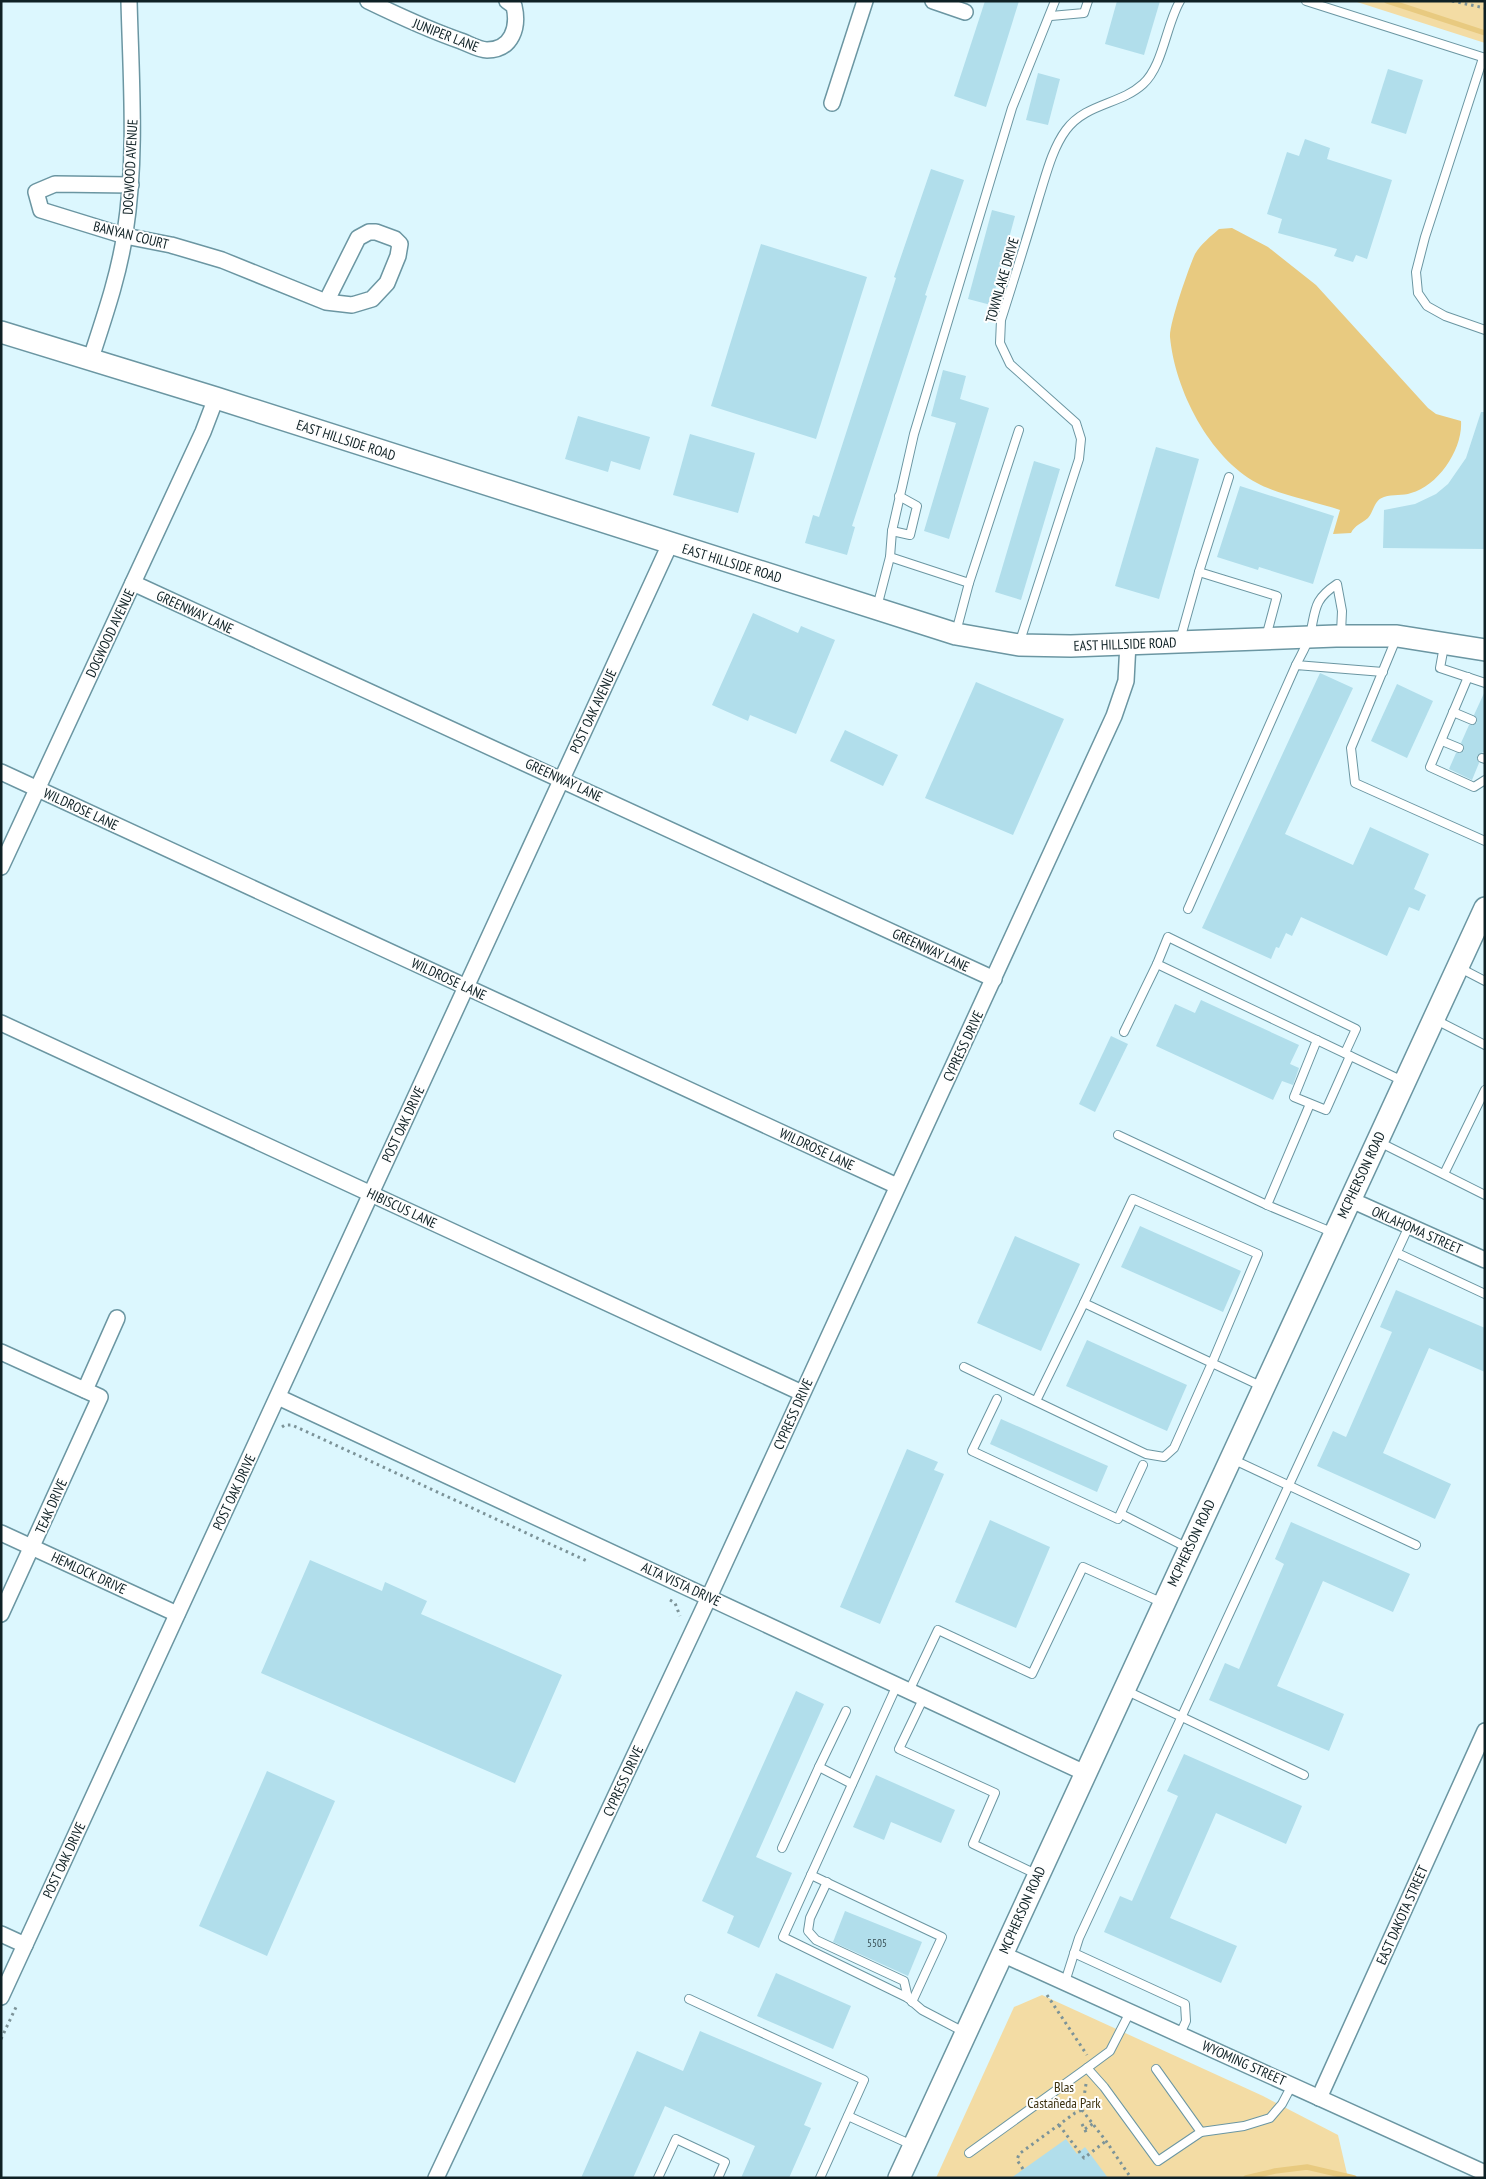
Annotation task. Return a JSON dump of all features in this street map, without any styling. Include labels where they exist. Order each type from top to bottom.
[{"type":"street","name":"DOGWOOD AVENUE","points":[[91,358],[105,315],[125,236],[131,185],[132,116],[129,1]]},
{"type":"street","name":"JUNIPER LANE","points":[[368,1],[429,30],[485,50],[499,48],[510,40],[515,31],[517,18],[514,6],[507,1]]},
{"type":"street","points":[[832,103],[865,1]]},
{"type":"street","points":[[933,1],[965,12]]},
{"type":"street","name":"BANYAN COURT","points":[[131,185],[55,184],[36,192],[41,210],[125,236],[171,245],[222,260],[326,302],[352,306],[372,299],[387,283],[398,256],[400,244],[376,232],[369,232],[358,238],[326,302]]},
{"type":"street","name":"EAST HILLSIDE ROAD","points":[[1,332],[91,358],[956,634],[1018,645],[1071,646],[1341,635],[1397,636],[1485,650]]},
{"type":"street","name":"DOGWOOD AVENUE","points":[[1,867],[203,432],[216,398]]},
{"type":"street","name":"POST OAK AVENUE","points":[[466,987],[670,544]]},
{"type":"street","name":"GREENWAY LANE","points":[[133,583],[994,979]]},
{"type":"street","name":"CYPRESS DRIVE","points":[[436,2178],[709,1597],[1114,716],[1126,681],[1128,643]]},
{"type":"street","name":"WILDROSE LANE","points":[[1,772],[897,1186]]},
{"type":"street","name":"MCPHERSON ROAD","points":[[899,2178],[1485,908]]},
{"type":"street","name":"POST OAK DRIVE","points":[[1,1997],[466,987]]},
{"type":"street","name":"HIBISCUS LANE","points":[[1,1023],[802,1393]]},
{"type":"street","name":"OKLAHOMA STREET","points":[[1350,1200],[1485,1260]]},
{"type":"street","points":[[1,1352],[85,1390],[117,1318]]},
{"type":"street","name":"TEAK DRIVE","points":[[1,1614],[100,1398],[85,1390]]},
{"type":"street","name":"ALTA VISTA DRIVE","points":[[278,1397],[1085,1773]]},
{"type":"street","name":"HEMLOCK DRIVE","points":[[1,1533],[178,1614]]},
{"type":"street","name":"EAST DAKOTA STREET","points":[[1319,2098],[1479,1758],[1485,1732]]},
{"type":"street","points":[[1,1934],[25,1945]]},
{"type":"street","name":"WYOMING STREET","points":[[1002,1954],[1485,2173]]},
{"type":"lane","points":[[877,608],[890,557],[892,531],[914,434],[1012,108],[1055,1]]},
{"type":"lane","points":[[1050,16],[1084,13],[1088,1]]},
{"type":"lane","name":"TOWNLAKE DRIVE","points":[[1018,645],[1079,459],[1081,439],[1076,423],[1010,364],[1000,343],[1001,320],[1052,157],[1065,131],[1081,113],[1107,103],[1143,84],[1156,63],[1171,16],[1180,1]]},
{"type":"lane","points":[[1306,1],[1484,58],[1425,237],[1416,272],[1418,293],[1427,306],[1445,316],[1485,330]]},
{"type":"lane","points":[[956,634],[969,583],[1020,430]]},
{"type":"lane","points":[[1179,642],[1229,477]]},
{"type":"lane","points":[[892,531],[910,535],[916,506],[899,496]]},
{"type":"lane","points":[[890,557],[969,583]]},
{"type":"lane","points":[[1199,572],[1277,596],[1265,639]]},
{"type":"lane","points":[[1188,909],[1309,637],[1314,612],[1322,593],[1337,584],[1342,611],[1341,635]]},
{"type":"lane","points":[[1397,636],[1351,748],[1355,783],[1485,841]]},
{"type":"lane","points":[[1444,643],[1440,668],[1485,683]]},
{"type":"lane","points":[[1296,665],[1383,672]]},
{"type":"lane","points":[[1468,677],[1430,767],[1474,787],[1485,780]]},
{"type":"lane","points":[[1454,712],[1472,720]]},
{"type":"lane","points":[[1442,740],[1459,748]]},
{"type":"lane","points":[[1124,1032],[1158,964],[1168,937],[1356,1029],[1326,1110],[1294,1097],[1317,1040]]},
{"type":"lane","points":[[1158,964],[1404,1082]]},
{"type":"lane","points":[[1458,967],[1485,981]]},
{"type":"lane","points":[[1434,1019],[1485,1045]]},
{"type":"lane","points":[[1444,1174],[1485,1090]]},
{"type":"lane","points":[[1267,1205],[1310,1104]]},
{"type":"lane","points":[[1118,1135],[1267,1205],[1334,1233]]},
{"type":"lane","points":[[1377,1141],[1485,1195]]},
{"type":"lane","points":[[964,1367],[1146,1454],[1164,1457],[1174,1448],[1258,1254],[1133,1198],[1036,1401]]},
{"type":"lane","points":[[1065,1982],[1074,1953],[1409,1226]]},
{"type":"lane","points":[[1397,1253],[1485,1294]]},
{"type":"lane","points":[[1084,1303],[1263,1387]]},
{"type":"lane","points":[[997,1399],[972,1451],[1118,1519],[1143,1465]]},
{"type":"lane","points":[[1230,1458],[1416,1545]]},
{"type":"lane","points":[[1120,1514],[1188,1549]]},
{"type":"lane","points":[[966,2033],[922,2010],[910,2000],[783,1937],[852,1784],[903,1688],[938,1630],[1032,1674],[1083,1567],[1163,1603]]},
{"type":"lane","points":[[1123,1689],[1304,1775]]},
{"type":"lane","points":[[924,1697],[899,1749],[996,1793],[973,1844],[1038,1874]]},
{"type":"lane","points":[[782,1848],[846,1711]]},
{"type":"lane","points":[[819,1767],[852,1784]]},
{"type":"lane","points":[[811,1875],[942,1936],[910,2000]]},
{"type":"lane","points":[[826,1882],[810,1918],[808,1931],[816,1940],[904,1981],[910,2000]]},
{"type":"lane","points":[[1074,1953],[1185,2004],[1186,2021],[1180,2034]]},
{"type":"lane","points":[[689,1999],[864,2080],[820,2178]]},
{"type":"lane","points":[[969,2153],[1110,2051],[1130,2012]]},
{"type":"lane","points":[[1087,2068],[1104,2087],[1158,2161],[1201,2132],[1262,2122],[1276,2112],[1292,2085]]},
{"type":"lane","points":[[1156,2069],[1201,2132]]},
{"type":"lane","points":[[848,2116],[913,2146]]},
{"type":"lane","points":[[658,2178],[676,2139],[725,2162],[718,2178]]},
{"type":"path","points":[[1452,1],[1485,8]]},
{"type":"path","points":[[279,1430],[285,1425],[292,1425],[590,1563]]},
{"type":"path","points":[[668,1599],[675,1603],[681,1614],[678,1621]]},
{"type":"path","points":[[1047,1995],[1087,2055]]},
{"type":"path","points":[[1,2039],[18,2003]]},
{"type":"path","points":[[1023,2169],[1017,2160],[1019,2154],[1082,2110],[1086,2084]]},
{"type":"path","points":[[1082,2110],[1094,2123],[1130,2178]]},
{"type":"path","points":[[1085,2129],[1094,2123]]},
{"type":"path","points":[[1082,2124],[1087,2134]]},
{"type":"path","points":[[1058,2126],[1084,2158],[1106,2141]]},
{"type":"green space","points":[[1354,1],[1485,1],[1485,43]]},
{"type":"green space","name":"Blas Castañeda Park","points":[[1042,1995],[1263,2096],[1338,2135],[1348,2178],[936,2178],[1014,2007]]},
{"type":"shaded area","points":[[1232,228],[1268,247],[1316,285],[1428,408],[1436,414],[1461,421],[1458,443],[1447,465],[1439,475],[1421,489],[1408,494],[1381,498],[1368,518],[1356,526],[1351,533],[1333,534],[1340,510],[1275,491],[1257,483],[1240,471],[1224,457],[1210,439],[1197,420],[1187,400],[1173,357],[1170,337],[1173,320],[1195,254],[1219,229]]},
{"type":"building","points":[[985,1],[1019,1],[986,107],[954,96]]},
{"type":"building","points":[[1117,1],[1160,1],[1144,55],[1105,44]]},
{"type":"building","points":[[1388,69],[1423,80],[1406,134],[1371,123]]},
{"type":"building","points":[[1038,73],[1060,79],[1048,125],[1026,120]]},
{"type":"building","points":[[1305,139],[1330,148],[1327,159],[1392,180],[1367,259],[1356,255],[1353,262],[1334,256],[1337,249],[1278,233],[1282,219],[1267,214],[1287,152],[1299,156]]},
{"type":"building","points":[[931,169],[964,180],[925,295],[927,296],[852,526],[855,527],[847,555],[805,543],[813,515],[819,517],[896,278],[894,277]]},
{"type":"building","points":[[992,210],[1015,216],[991,305],[968,299]]},
{"type":"building","points":[[761,244],[867,277],[816,439],[711,406]]},
{"type":"building","points":[[943,370],[966,376],[960,399],[989,408],[949,539],[924,531],[956,423],[931,416]]},
{"type":"building","points":[[1481,412],[1485,412],[1485,549],[1383,548],[1384,510],[1415,504],[1436,494],[1448,484],[1466,458]]},
{"type":"building","points":[[578,416],[650,437],[640,470],[611,461],[608,472],[565,459]]},
{"type":"building","points":[[690,434],[755,453],[738,513],[673,495]]},
{"type":"building","points":[[1156,447],[1199,459],[1159,599],[1115,586]]},
{"type":"building","points":[[1034,461],[1060,469],[1021,600],[995,592]]},
{"type":"building","points":[[1240,486],[1334,516],[1313,584],[1259,567],[1258,570],[1217,557]]},
{"type":"building","points":[[753,613],[798,633],[801,626],[835,640],[796,734],[750,715],[748,721],[712,705]]},
{"type":"building","points":[[1320,673],[1353,688],[1285,834],[1353,865],[1370,827],[1429,854],[1414,889],[1426,895],[1419,911],[1409,907],[1387,956],[1301,917],[1292,936],[1286,933],[1279,948],[1276,947],[1271,959],[1202,928]]},
{"type":"building","points":[[976,682],[1064,719],[1013,835],[925,798]]},
{"type":"building","points":[[1397,684],[1433,701],[1407,758],[1371,741]]},
{"type":"building","points":[[1485,691],[1485,751],[1477,756],[1479,763],[1472,780],[1449,769],[1456,753],[1464,751],[1461,743],[1469,725],[1477,723],[1474,715]]},
{"type":"building","points":[[845,730],[898,755],[883,786],[830,761]]},
{"type":"building","points":[[1201,1000],[1299,1045],[1290,1064],[1299,1068],[1293,1085],[1282,1081],[1273,1100],[1156,1046],[1175,1004],[1195,1013]]},
{"type":"building","points":[[1111,1036],[1128,1044],[1095,1112],[1079,1104]]},
{"type":"building","points":[[1140,1226],[1241,1271],[1223,1312],[1121,1267]]},
{"type":"building","points":[[1015,1236],[1080,1264],[1041,1351],[977,1323]]},
{"type":"building","points":[[1396,1290],[1485,1328],[1485,1372],[1429,1348],[1383,1453],[1451,1484],[1435,1519],[1317,1466],[1333,1431],[1346,1437],[1392,1332],[1380,1327]]},
{"type":"building","points":[[1087,1340],[1187,1385],[1167,1431],[1066,1386]]},
{"type":"building","points":[[1001,1419],[1108,1466],[1097,1492],[990,1444]]},
{"type":"building","points":[[907,1449],[938,1462],[934,1470],[944,1474],[880,1624],[840,1607]]},
{"type":"building","points":[[990,1520],[1050,1547],[1016,1628],[955,1602]]},
{"type":"building","points":[[1291,1522],[1410,1574],[1393,1612],[1323,1581],[1277,1686],[1344,1714],[1329,1751],[1209,1700],[1225,1663],[1239,1669],[1284,1564],[1275,1559]]},
{"type":"building","points":[[310,1560],[382,1591],[385,1582],[427,1601],[421,1614],[562,1675],[515,1783],[261,1673]]},
{"type":"building","points":[[796,1691],[824,1704],[756,1857],[792,1873],[759,1948],[727,1933],[734,1916],[702,1901]]},
{"type":"building","points":[[1184,1754],[1302,1806],[1286,1844],[1216,1813],[1170,1918],[1237,1946],[1221,1983],[1104,1932],[1120,1896],[1132,1901],[1178,1796],[1167,1791]]},
{"type":"building","points":[[267,1771],[335,1801],[267,1956],[199,1926]]},
{"type":"building","points":[[876,1775],[955,1810],[941,1843],[891,1822],[884,1840],[853,1827]]},
{"type":"building","points":[[845,1911],[922,1942],[908,1976],[833,1942]]},
{"type":"building","points":[[776,1973],[851,2006],[833,2049],[757,2016]]},
{"type":"building","points":[[700,2031],[822,2083],[804,2125],[811,2128],[789,2178],[741,2178],[755,2146],[665,2106],[633,2178],[581,2178],[637,2051],[683,2071]]},
{"type":"building","points":[[1066,2139],[1077,2154],[1085,2147],[1108,2178],[1011,2178]]},
{"type":"waterway","points":[[1387,1],[1485,33]]},
{"type":"waterway","points":[[1246,2178],[1275,2171],[1307,2167],[1354,2178]]}]
